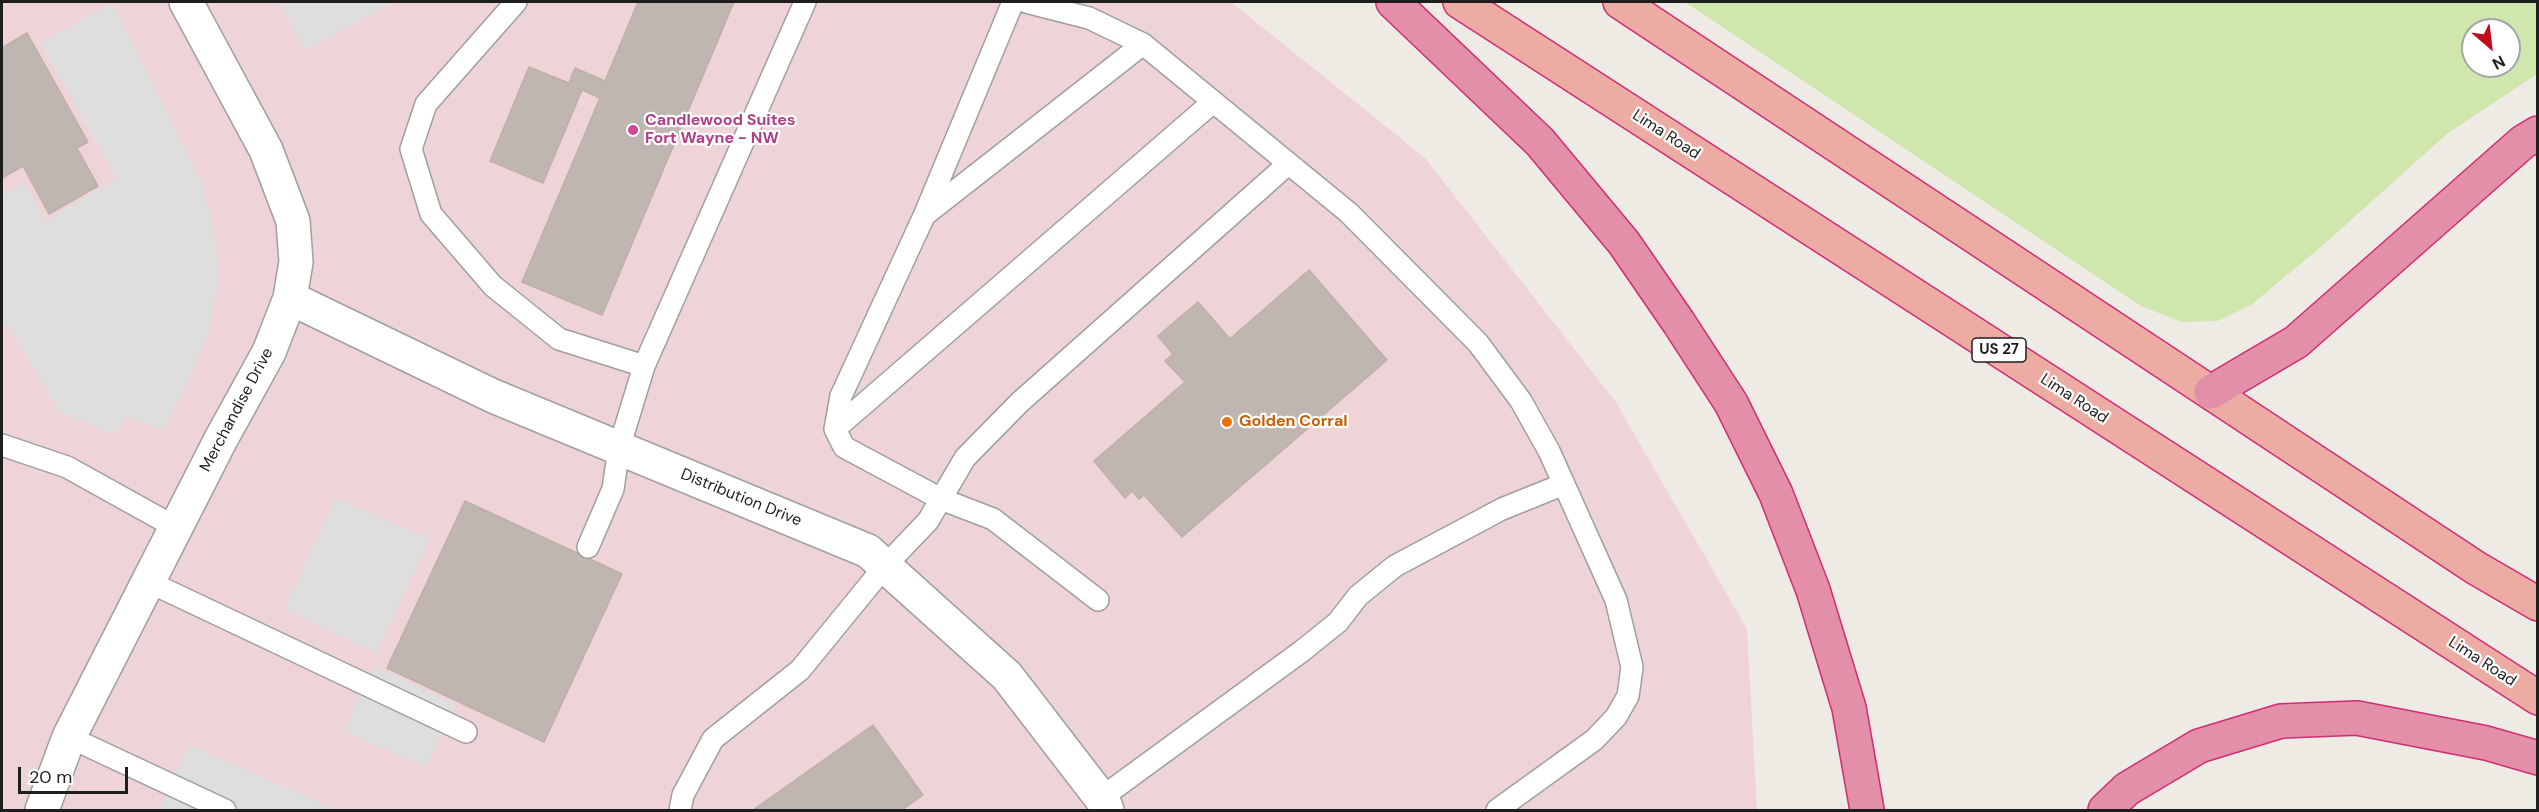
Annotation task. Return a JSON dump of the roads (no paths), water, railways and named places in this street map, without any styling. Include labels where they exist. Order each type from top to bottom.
[{"type":"highway","points":[[1393,2],[1540,142],[1624,243],[1731,403],[1776,494],[1813,590],[1849,708],[1867,810]]},
{"type":"highway","name":"Lima Road","points":[[1460,2],[2538,698]]},
{"type":"highway","points":[[1620,2],[2476,568],[2538,604]]},
{"type":"highway","points":[[2211,392],[2296,342],[2523,142],[2538,133]]},
{"type":"highway","points":[[2105,810],[2127,789],[2199,746],[2281,721],[2357,718],[2486,743],[2538,758]]},
{"type":"street","name":"Merchandise Drive","points":[[42,810],[69,737],[220,439],[270,352],[290,298],[296,262],[293,221],[266,150],[186,2]]},
{"type":"street","name":"Distribution Drive","points":[[290,298],[493,396],[868,551],[1006,676],[1104,804]]},
{"type":"lane","points":[[516,2],[426,104],[411,149],[431,214],[493,286],[559,339],[644,366]]},
{"type":"lane","points":[[588,547],[613,489],[619,448],[644,366],[805,2]]},
{"type":"lane","points":[[1013,2],[924,216],[841,396],[835,429],[844,447],[941,499],[993,519],[1098,600]]},
{"type":"lane","points":[[1026,2],[1089,18],[1143,44],[1348,213],[1478,343],[1521,401],[1564,484],[1616,600],[1632,667],[1628,696],[1616,717],[1594,740],[1497,810]]},
{"type":"lane","points":[[924,216],[1143,44]]},
{"type":"lane","points":[[835,429],[1213,102]]},
{"type":"lane","points":[[680,810],[683,795],[713,739],[800,670],[885,566],[928,521],[965,458],[1020,402],[1288,164]]},
{"type":"lane","points":[[2,445],[67,467],[175,527]]},
{"type":"lane","points":[[1104,804],[1338,622],[1358,596],[1395,566],[1502,509],[1564,484]]},
{"type":"lane","points":[[149,582],[466,732]]},
{"type":"lane","points":[[69,737],[225,810]]},
{"type":"place","name":"Candlewood Suites Fort Wayne - NW","points":[[633,130]]},
{"type":"place","name":"Golden Corral","points":[[1227,422]]}]
